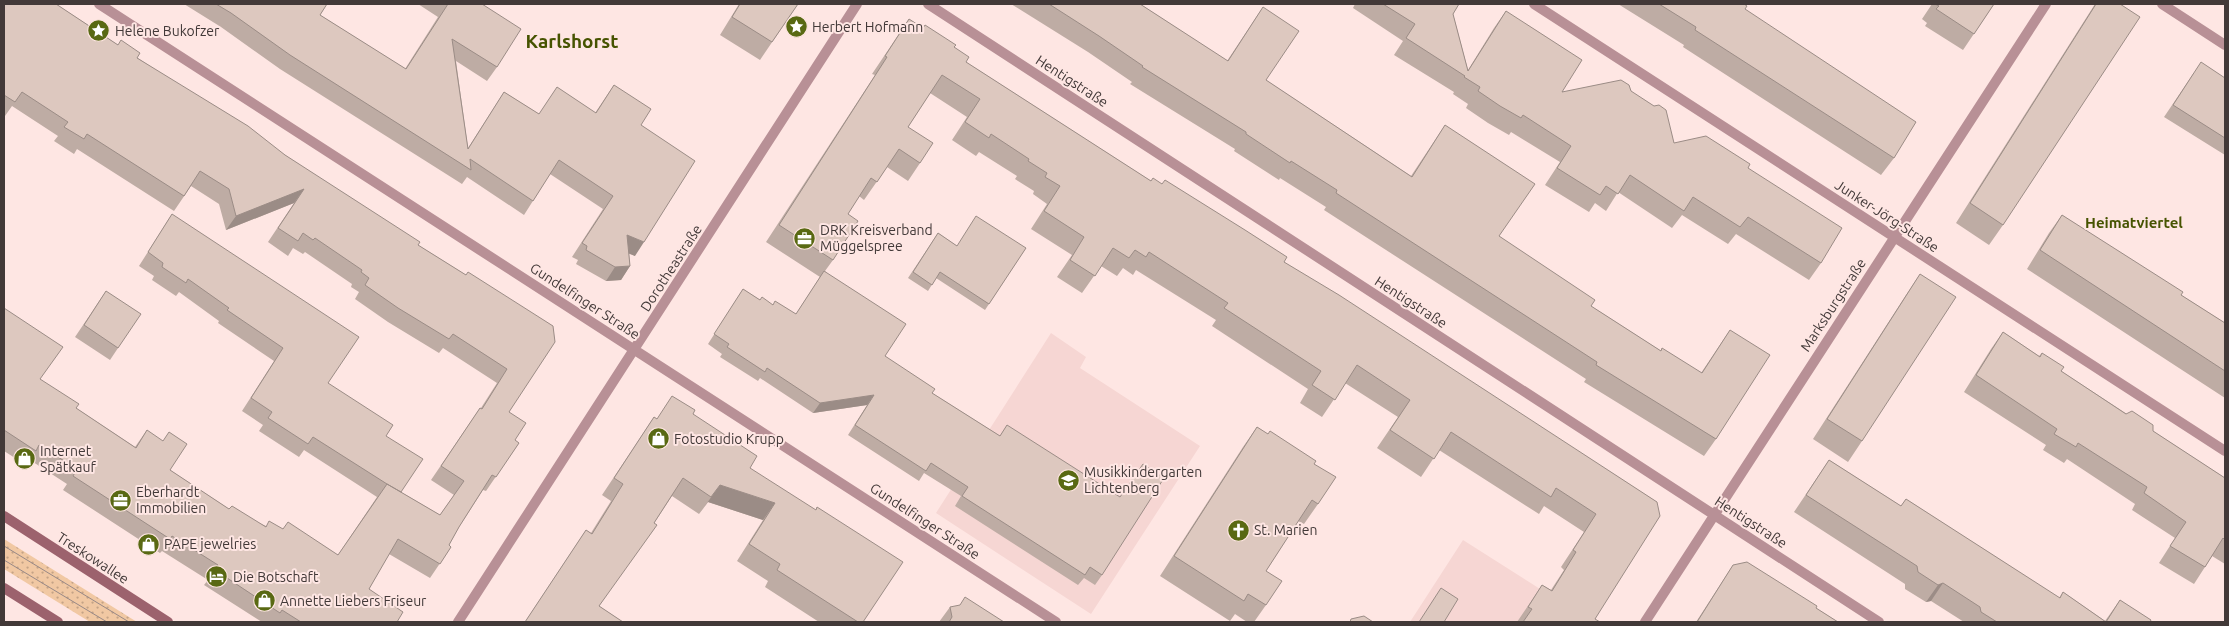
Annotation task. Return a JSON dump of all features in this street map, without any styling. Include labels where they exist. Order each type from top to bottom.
[{"type":"main road","name":"Treskowallee","points":[[4,516],[168,622]]},
{"type":"main road","points":[[4,588],[58,622]]},
{"type":"street","name":"Gundelfinger Straße","points":[[99,4],[1056,622]]},
{"type":"street","name":"Dorotheastraße","points":[[458,622],[857,4]]},
{"type":"street","name":"Hentigstraße","points":[[928,4],[1879,622]]},
{"type":"street","name":"Junker-Jörg-Straße","points":[[1534,4],[2225,451]]},
{"type":"street","name":"Marksburgstraße","points":[[1645,622],[2046,4]]},
{"type":"street","points":[[2162,4],[2225,45]]},
{"type":"shaded area","name":"Musikkindergarten Lichtenberg","points":[[1051,333],[1086,357],[1080,368],[1200,446],[1091,614],[936,513]]},
{"type":"shaded area","points":[[4,539],[137,622],[90,622],[4,569]]},
{"type":"shaded area","points":[[1463,540],[1592,622],[1410,622]]},
{"type":"building","points":[[4,4],[56,4],[118,45],[121,40],[140,53],[137,58],[248,126],[285,155],[420,242],[418,245],[466,275],[468,272],[553,326],[555,342],[509,412],[526,423],[515,440],[519,443],[496,477],[492,475],[459,527],[449,545],[451,547],[440,564],[398,539],[369,589],[403,612],[397,622],[301,622],[282,610],[280,613],[215,570],[218,565],[172,536],[170,539],[73,476],[77,469],[39,445],[36,451],[4,430],[4,308],[63,347],[40,379],[79,404],[76,408],[136,448],[147,430],[163,441],[169,432],[187,444],[170,470],[229,509],[232,506],[266,527],[269,521],[283,529],[288,522],[338,555],[387,484],[440,515],[464,481],[441,466],[480,408],[482,409],[507,369],[453,334],[449,339],[398,308],[365,285],[369,278],[361,272],[362,270],[315,238],[313,240],[303,233],[298,241],[278,228],[304,189],[236,216],[229,189],[200,171],[184,196],[87,134],[84,139],[64,127],[68,122],[22,92],[15,102],[4,95]]},
{"type":"building","points":[[216,4],[327,4],[320,15],[406,69],[448,4],[482,4],[521,29],[497,67],[452,39],[468,149],[504,92],[539,114],[557,87],[596,113],[614,85],[651,109],[641,125],[695,161],[644,242],[627,235],[630,266],[615,267],[586,250],[587,246],[582,243],[613,196],[559,160],[533,201],[470,159],[471,170],[290,55]]},
{"type":"building","points":[[740,4],[798,4],[772,42],[732,17]]},
{"type":"building","points":[[1049,4],[1140,4],[1228,61],[1263,7],[1299,31],[1266,80],[1412,177],[1445,125],[1535,184],[1499,236],[1595,300],[1591,306],[1661,351],[1662,348],[1702,373],[1730,330],[1770,355],[1716,439],[1596,365],[1597,362],[1336,193],[1337,190],[1291,161],[1290,163],[1246,134],[1246,132],[1142,67],[1099,36]]},
{"type":"building","points":[[1383,4],[1459,4],[1453,14],[1468,71],[1506,11],[1582,60],[1562,92],[1621,80],[1629,85],[1631,91],[1654,106],[1659,105],[1666,110],[1674,143],[1706,136],[1750,164],[1748,168],[1842,228],[1821,263],[1748,217],[1740,227],[1693,197],[1684,211],[1630,175],[1618,194],[1606,186],[1600,195],[1557,168],[1571,146],[1523,115],[1521,118],[1500,106],[1478,91],[1480,87],[1465,76],[1406,38],[1415,24]]},
{"type":"building","points":[[1659,4],[1744,4],[1747,6],[1745,9],[1916,122],[1894,158],[1695,30],[1696,27]]},
{"type":"building","points":[[1935,4],[1994,4],[1974,34],[1936,9],[1939,6]]},
{"type":"building","points":[[2096,4],[2120,4],[2140,17],[2003,225],[1970,203]]},
{"type":"building","points":[[909,19],[923,28],[925,25],[956,45],[954,47],[969,57],[966,62],[1151,181],[1153,178],[1162,184],[1165,180],[1245,230],[1287,257],[1284,262],[1339,295],[1657,502],[1660,516],[1595,619],[1600,622],[1523,622],[1532,609],[1528,607],[1542,585],[1552,591],[1576,552],[1573,550],[1596,514],[1556,488],[1551,497],[1451,432],[1434,459],[1390,430],[1410,400],[1357,365],[1335,400],[1312,385],[1321,371],[1224,308],[1228,303],[1149,252],[1146,257],[1135,250],[1129,258],[1113,248],[1095,276],[1070,260],[1084,237],[1044,211],[1060,186],[1045,177],[1047,173],[1028,161],[1029,159],[991,134],[989,138],[965,122],[980,99],[942,75],[908,127],[933,143],[920,163],[899,149],[877,182],[871,178],[848,214],[858,221],[833,260],[779,225],[887,57],[885,56]]},
{"type":"building","points":[[2201,62],[2225,78],[2225,138],[2173,105]]},
{"type":"building","points":[[172,214],[359,337],[328,383],[393,425],[386,436],[423,459],[401,492],[313,437],[308,444],[268,418],[272,412],[251,398],[283,348],[227,310],[229,308],[188,279],[186,283],[162,267],[163,263],[148,252]]},
{"type":"building","points":[[2062,215],[2183,292],[2181,295],[2225,323],[2225,371],[2040,250]]},
{"type":"building","points":[[976,216],[1026,248],[989,304],[940,272],[932,285],[913,272],[938,233],[957,246]]},
{"type":"building","points":[[824,271],[906,324],[885,356],[935,389],[932,393],[1000,436],[1007,425],[1120,497],[1143,464],[1164,478],[1102,575],[1090,567],[1085,575],[962,496],[968,487],[931,463],[926,471],[855,425],[874,395],[820,403],[767,368],[765,372],[727,347],[729,344],[714,334],[743,289],[760,300],[762,297],[773,305],[775,301],[796,314]]},
{"type":"building","points":[[1920,274],[1956,297],[1862,441],[1827,419]]},
{"type":"building","points":[[106,291],[141,314],[118,348],[84,325]]},
{"type":"building","points":[[2003,332],[2040,357],[2042,353],[2064,367],[2061,371],[2126,414],[2132,411],[2153,425],[2153,431],[2225,478],[2225,540],[2223,538],[2205,567],[2170,546],[2186,522],[2144,493],[2147,487],[2078,443],[2076,447],[2054,434],[2057,429],[1976,375]]},
{"type":"building","points":[[672,396],[695,410],[693,414],[757,456],[750,468],[816,510],[817,507],[903,562],[863,622],[858,622],[777,570],[780,564],[749,544],[775,503],[720,485],[711,497],[683,478],[654,523],[657,525],[599,606],[623,622],[525,622],[586,530],[592,534],[623,484],[614,478],[654,417],[657,419]]},
{"type":"building","name":"St. Marien","points":[[1257,427],[1268,434],[1270,431],[1316,461],[1314,464],[1336,477],[1318,504],[1312,500],[1266,571],[1282,581],[1266,605],[1248,594],[1244,601],[1174,556]]},
{"type":"building","points":[[1829,460],[1901,506],[1906,499],[2060,598],[2063,592],[2106,622],[1997,622],[1981,612],[1980,607],[1943,583],[1938,585],[1918,572],[1917,566],[1806,495]]},
{"type":"building","points":[[1747,562],[1817,606],[1816,608],[1838,622],[1697,622],[1733,565]]},
{"type":"building","points":[[1441,588],[1458,599],[1444,622],[1419,622]]},
{"type":"building","points":[[965,597],[1004,622],[949,622],[952,617],[950,607],[960,605]]},
{"type":"building","points":[[2120,600],[2151,620],[2150,622],[2106,622]]},
{"type":"building","points":[[1364,616],[1373,622],[1350,622],[1351,619]]},
{"type":"tram line","points":[[4,546],[129,622]]},
{"type":"tram line","points":[[4,560],[107,622]]},
{"type":"place","name":"Herbert Hofmann","points":[[796,27]]},
{"type":"place","name":"Helene Bukofzer","points":[[99,31]]},
{"type":"place","name":"DRK Kreisverband Müggelspree","points":[[804,238]]},
{"type":"place","name":"Fotostudio Krupp","points":[[658,439]]},
{"type":"place","name":"Internet Spätkauf","points":[[24,459]]},
{"type":"place","name":"Musikkindergarten Lichtenberg","points":[[1068,480]]},
{"type":"place","name":"Eberhardt Immobilien","points":[[120,500]]},
{"type":"place","name":"St. Marien","points":[[1238,530]]},
{"type":"place","name":"PAPE jewelries","points":[[148,544]]},
{"type":"place","name":"Die Botschaft","points":[[217,577]]},
{"type":"place","name":"Annette Liebers Friseur","points":[[264,601]]},
{"type":"district","name":"Karlshorst","points":[[572,41]]},
{"type":"district","name":"Heimatviertel","points":[[2134,223]]}]
